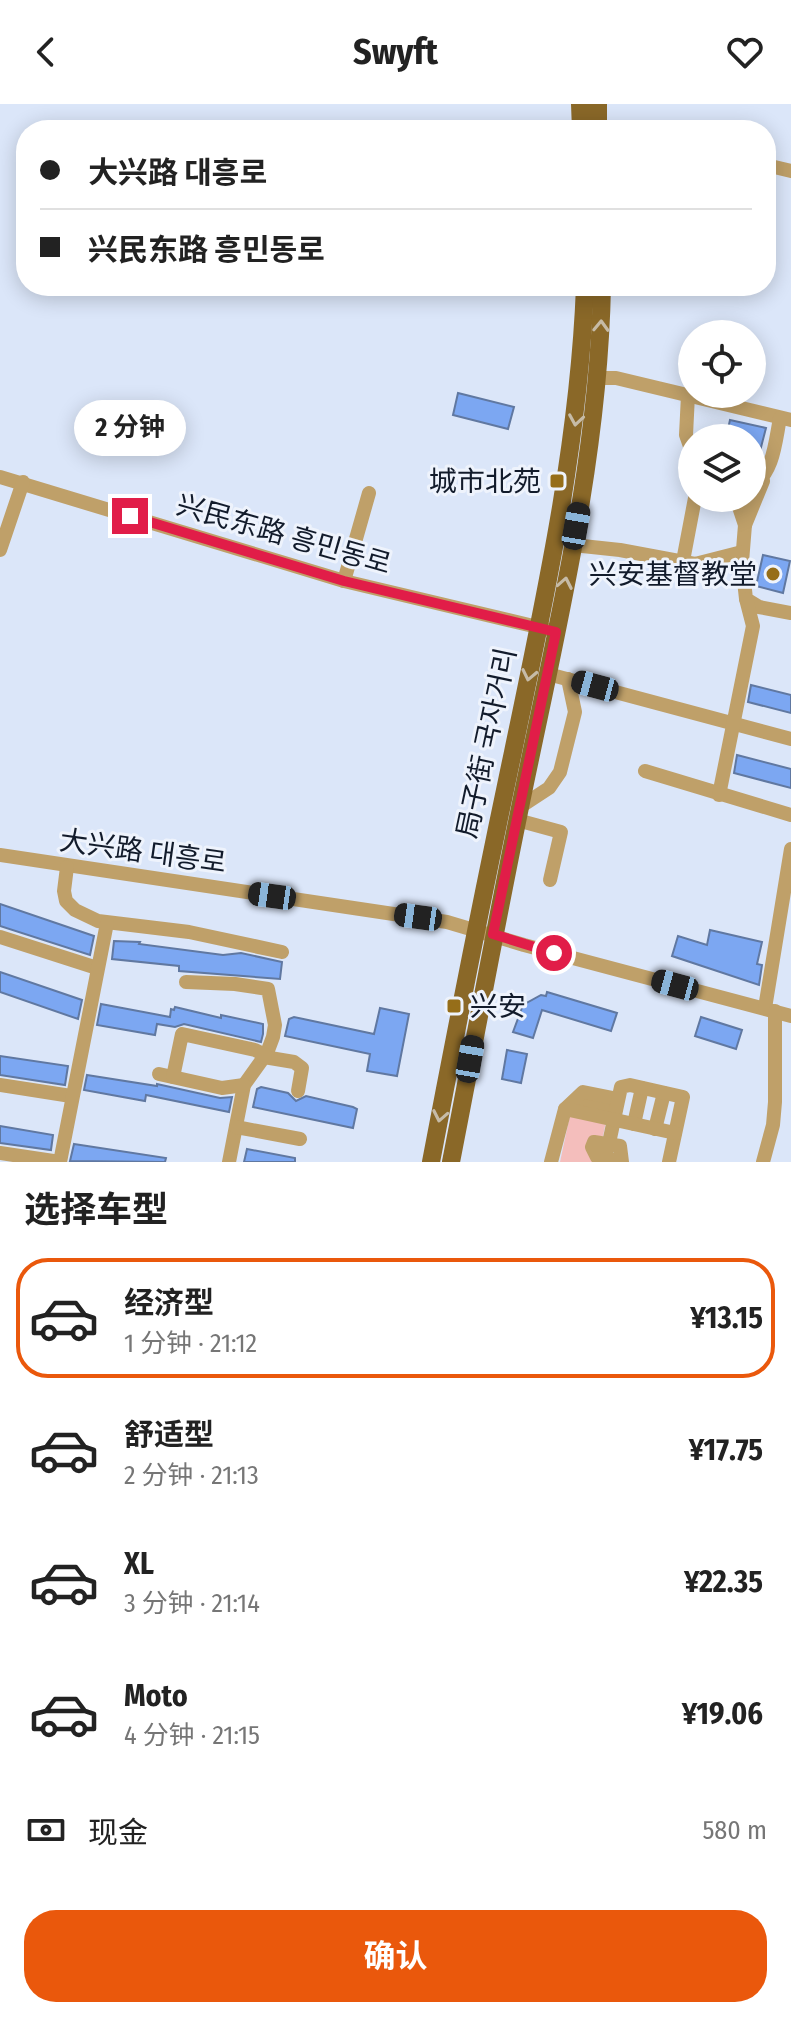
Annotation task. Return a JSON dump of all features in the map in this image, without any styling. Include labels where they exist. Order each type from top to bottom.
[{"type":"main road","name":"局子街 국자거리","points":[[431,1162],[548,630],[578,404],[584,296]]},
{"type":"main road","name":"局子街 국자거리","points":[[451,1162],[484,932],[518,814],[548,674],[548,630],[573,545],[586,471],[598,378],[602,296]]},
{"type":"street","points":[[598,378],[616,378],[678,393]]},
{"type":"street","points":[[741,408],[786,419],[766,474]]},
{"type":"street","name":"兴民东路 흥민동로","points":[[0,477],[344,581],[548,630]]},
{"type":"street","points":[[0,550],[23,482]]},
{"type":"street","points":[[344,581],[369,493]]},
{"type":"street","points":[[683,561],[692,512]]},
{"type":"street","points":[[741,512],[745,525]]},
{"type":"street","points":[[719,795],[753,626],[746,599],[742,552],[745,525],[750,512]]},
{"type":"street","points":[[573,545],[695,564],[742,552]]},
{"type":"street","points":[[746,599],[759,607],[791,613]]},
{"type":"street","points":[[548,674],[791,739]]},
{"type":"street","points":[[550,880],[561,832],[518,814],[549,788],[560,772],[575,712],[568,679]]},
{"type":"street","points":[[645,771],[791,815]]},
{"type":"street","points":[[763,1162],[773,1125],[775,1102],[770,1010],[791,849]]},
{"type":"street","name":"大兴路 대흥로","points":[[0,855],[447,922],[791,1016]]},
{"type":"street","points":[[67,867],[64,891],[70,906],[98,921],[189,932],[282,952]]},
{"type":"street","points":[[0,1153],[60,1162],[107,923]]},
{"type":"street","points":[[0,937],[97,968]]},
{"type":"street","points":[[0,951],[17,943]]},
{"type":"street","points":[[186,982],[268,989],[275,1025],[273,1037],[244,1085],[229,1162]]},
{"type":"street","points":[[244,1085],[222,1088],[166,1076],[182,1034],[294,1062],[302,1068],[298,1091]]},
{"type":"street","points":[[0,1085],[71,1096]]},
{"type":"street","points":[[609,1143],[621,1087],[625,1085],[683,1097],[669,1162]]},
{"type":"street","points":[[634,1124],[642,1088]]},
{"type":"street","points":[[551,1162],[565,1109],[583,1092],[616,1109],[634,1124],[675,1133]]},
{"type":"street","points":[[655,1129],[664,1093]]},
{"type":"street","points":[[565,1109],[616,1109]]},
{"type":"street","points":[[236,1127],[300,1139]]},
{"type":"street","points":[[614,1162],[609,1158],[597,1157],[593,1153],[594,1142],[620,1146],[622,1162]]},
{"type":"shaded area","points":[[570,1115],[606,1121],[603,1136],[591,1136],[590,1153],[598,1162],[560,1162]]},
{"type":"building","points":[[458,393],[514,407],[508,429],[453,415]]},
{"type":"building","name":"兴安基督教堂","points":[[763,555],[790,561],[783,593],[756,586]]},
{"type":"building","points":[[751,685],[791,695],[791,713],[748,702]]},
{"type":"building","points":[[737,755],[791,769],[791,788],[734,773]]},
{"type":"building","points":[[0,904],[94,936],[90,955],[0,926]]},
{"type":"building","points":[[710,930],[762,942],[757,964],[762,965],[759,985],[672,956],[678,936],[707,945]]},
{"type":"building","points":[[114,941],[223,955],[241,953],[282,962],[280,979],[179,971],[179,966],[112,959]]},
{"type":"building","points":[[0,972],[82,1000],[78,1019],[0,992]]},
{"type":"building","points":[[547,992],[617,1013],[611,1031],[542,1010],[533,1038],[513,1032],[523,1005],[541,995],[546,996]]},
{"type":"building","points":[[101,1004],[170,1017],[171,1009],[175,1007],[221,1018],[221,1015],[263,1024],[263,1034],[261,1042],[184,1024],[175,1027],[157,1024],[155,1035],[97,1025]]},
{"type":"building","points":[[380,1008],[409,1014],[397,1076],[367,1071],[370,1054],[285,1036],[289,1019],[294,1017],[374,1034]]},
{"type":"building","points":[[701,1017],[742,1030],[736,1049],[695,1036]]},
{"type":"building","points":[[507,1050],[527,1054],[521,1083],[502,1079]]},
{"type":"building","points":[[0,1056],[68,1066],[65,1085],[0,1075]]},
{"type":"building","points":[[87,1075],[157,1084],[220,1098],[232,1097],[229,1112],[146,1095],[145,1101],[84,1090]]},
{"type":"building","points":[[261,1087],[288,1093],[296,1101],[306,1096],[353,1107],[357,1109],[353,1128],[253,1107],[257,1089]]},
{"type":"building","points":[[0,1126],[53,1135],[51,1150],[0,1143]]},
{"type":"building","points":[[74,1144],[166,1158],[165,1162],[70,1161]]},
{"type":"building","points":[[247,1149],[295,1158],[295,1162],[244,1162]]},
{"type":"place","name":"城市北苑","points":[[557,481]]},
{"type":"place","name":"兴安基督教堂","points":[[773,574]]},
{"type":"place","name":"兴安","points":[[454,1006]]},
{"type":"route","points":[[130,516],[344,581],[556,632],[493,934],[554,953]]}]
